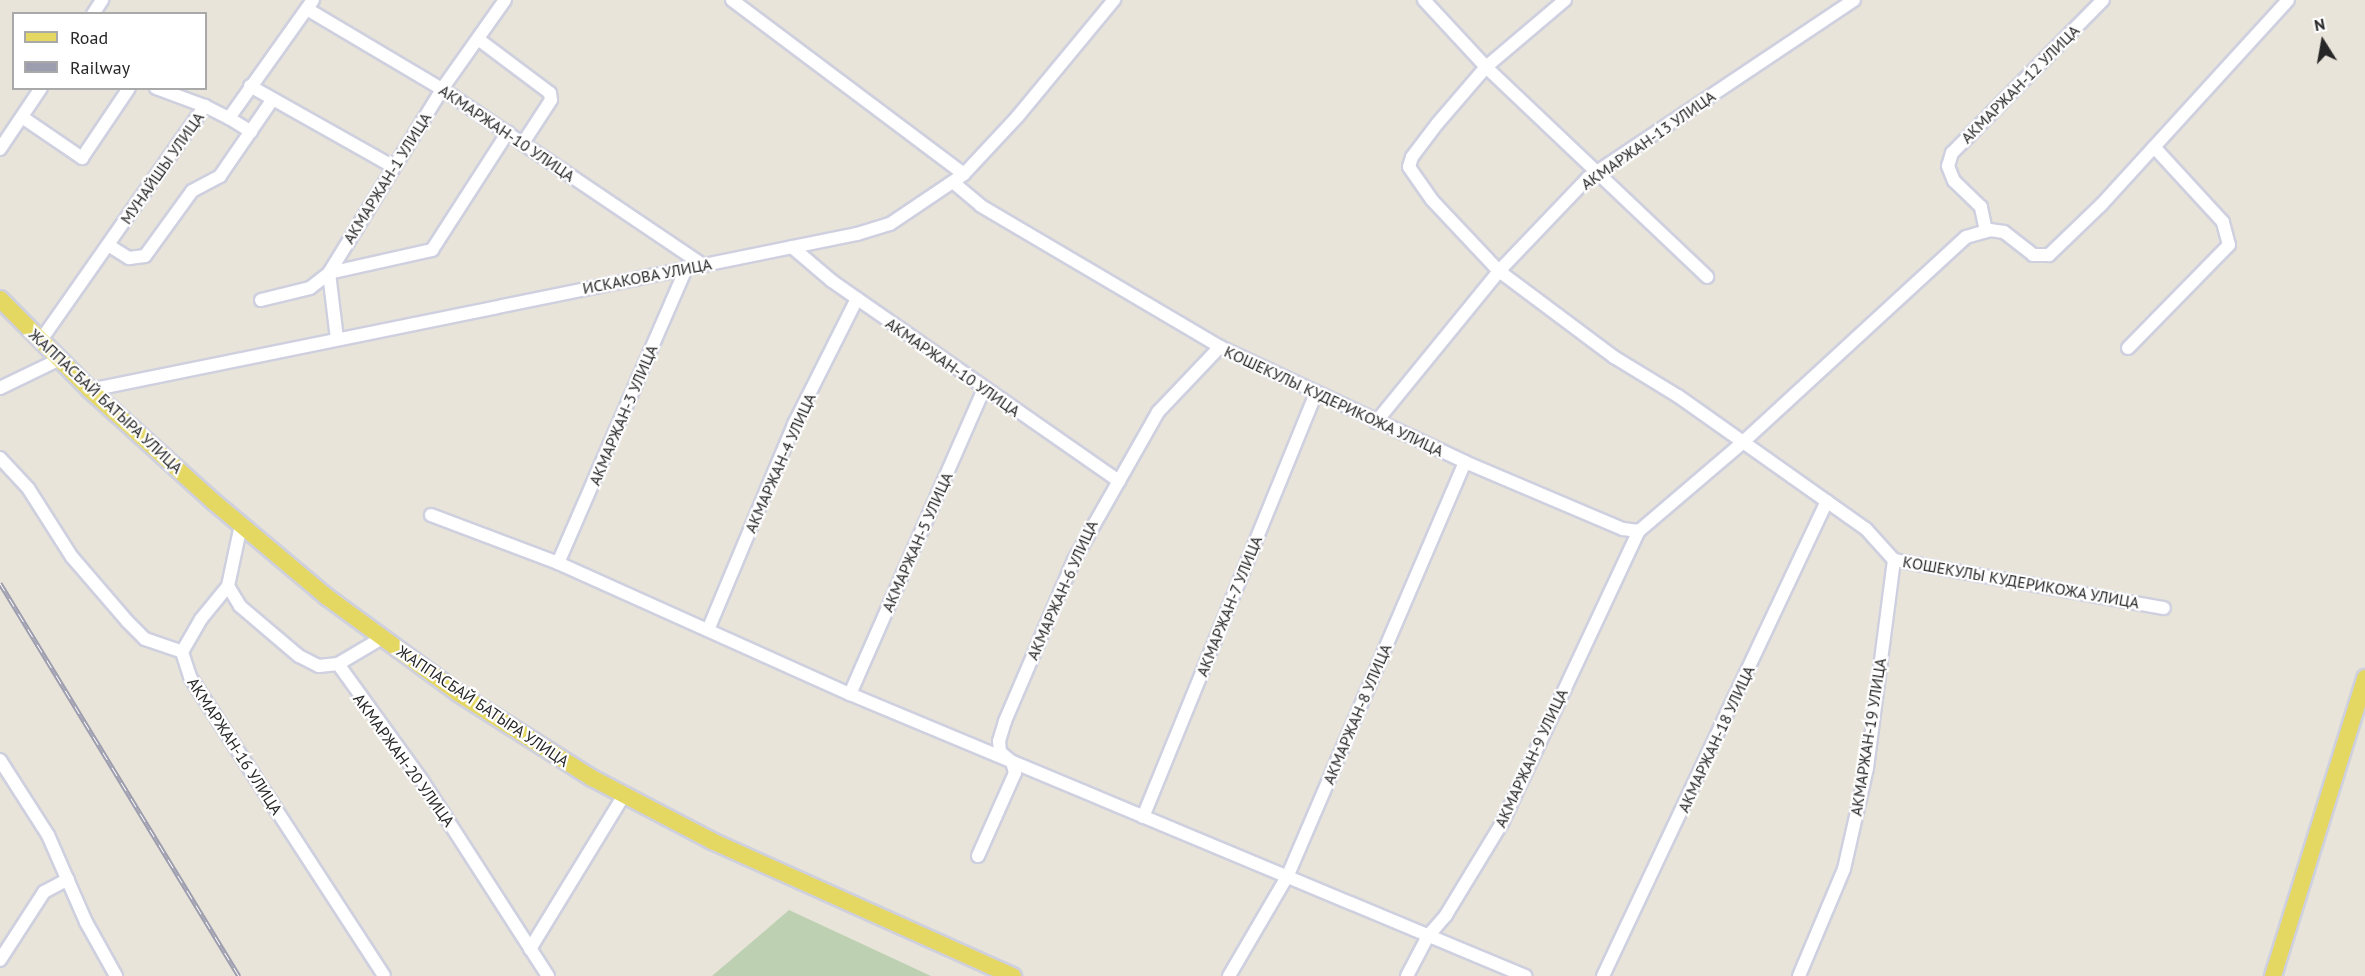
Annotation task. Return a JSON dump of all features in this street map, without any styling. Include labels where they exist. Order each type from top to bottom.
[{"type":"main road","name":"ЖАППАСБАЙ БАТЫРА УЛИЦА","points":[[0,299],[90,390],[241,525],[382,638],[458,693],[624,795],[712,841],[1013,976]]},
{"type":"main road","points":[[2273,976],[2365,678]]},
{"type":"street","name":"АКМАРЖАН-1 УЛИЦА","points":[[329,273],[442,89],[506,0]]},
{"type":"street","points":[[732,0],[964,174]]},
{"type":"street","name":"ИСКАКОВА УЛИЦА","points":[[90,390],[792,247],[890,224],[954,183],[964,174],[1018,116],[1114,0]]},
{"type":"street","points":[[1424,0],[1485,67],[1707,277]]},
{"type":"street","points":[[1485,67],[1565,0]]},
{"type":"street","name":"АКМАРЖАН-13 УЛИЦА","points":[[1376,422],[1500,271],[1597,172],[1854,0]]},
{"type":"street","name":"АКМАРЖАН-12 УЛИЦА","points":[[1986,231],[1981,207],[1954,181],[1948,166],[1952,153],[2103,0]]},
{"type":"street","points":[[1639,531],[1742,443],[1966,237],[1986,231],[2004,232],[2032,255],[2049,255],[2154,147],[2288,0]]},
{"type":"street","name":"МУНАЙШЫ УЛИЦА","points":[[41,340],[205,106],[229,118],[310,4]]},
{"type":"street","name":"АКМАРЖАН-10 УЛИЦА","points":[[310,4],[508,132],[701,264]]},
{"type":"street","points":[[478,39],[550,93],[550,100],[523,143]]},
{"type":"street","name":"КОШЕКУЛЫ КУДЕРИКОЖА УЛИЦА","points":[[1485,67],[1437,124],[1409,167],[1432,200],[1500,271],[1614,357],[1678,396],[1866,529],[1894,560],[2164,608]]},
{"type":"street","points":[[250,86],[394,167]]},
{"type":"street","points":[[0,149],[40,90]]},
{"type":"street","points":[[22,117],[82,158],[128,90]]},
{"type":"street","points":[[161,90],[205,106]]},
{"type":"street","points":[[108,245],[129,258],[145,256],[192,191],[220,176],[273,99]]},
{"type":"street","points":[[229,118],[251,132]]},
{"type":"street","points":[[261,300],[310,288],[329,273],[432,250],[508,132]]},
{"type":"street","points":[[2128,348],[2229,245],[2223,222],[2154,147]]},
{"type":"street","name":"КОШЕКУЛЫ КУДЕРИКОЖА УЛИЦА","points":[[954,183],[981,206],[1220,347],[1315,395],[1465,462],[1623,529],[1639,531]]},
{"type":"street","name":"АКМАРЖАН-10 УЛИЦА","points":[[792,247],[857,299],[1119,481]]},
{"type":"street","name":"АКМАРЖАН-3 УЛИЦА","points":[[558,564],[687,267]]},
{"type":"street","points":[[329,273],[337,339]]},
{"type":"street","name":"АКМАРЖАН-4 УЛИЦА","points":[[708,630],[794,424],[857,299]]},
{"type":"street","name":"АКМАРЖАН-6 УЛИЦА","points":[[1012,762],[1000,752],[999,741],[1005,721],[1074,560],[1158,412],[1220,347]]},
{"type":"street","points":[[0,388],[60,359]]},
{"type":"street","name":"АКМАРЖАН-5 УЛИЦА","points":[[850,694],[984,389]]},
{"type":"street","name":"АКМАРЖАН-7 УЛИЦА","points":[[1143,817],[1315,395]]},
{"type":"street","points":[[0,458],[28,488],[72,557],[127,621],[145,639],[182,652],[201,618],[228,586],[241,525]]},
{"type":"street","name":"АКМАРЖАН-8 УЛИЦА","points":[[1230,976],[1287,875],[1465,462]]},
{"type":"street","name":"АКМАРЖАН-18 УЛИЦА","points":[[1603,976],[1827,501]]},
{"type":"street","points":[[431,515],[558,564],[850,694],[1525,976]]},
{"type":"street","name":"АКМАРЖАН-9 УЛИЦА","points":[[1407,976],[1428,936],[1446,915],[1502,823],[1639,531]]},
{"type":"street","name":"АКМАРЖАН-19 УЛИЦА","points":[[1799,976],[1844,869],[1867,768],[1894,560]]},
{"type":"street","points":[[228,586],[240,606],[299,656],[319,666],[338,664],[382,638]]},
{"type":"street","name":"АКМАРЖАН-16 УЛИЦА","points":[[182,652],[190,677],[384,976]]},
{"type":"street","name":"АКМАРЖАН-20 УЛИЦА","points":[[338,664],[423,782],[548,976]]},
{"type":"street","points":[[0,760],[48,835],[116,976]]},
{"type":"street","points":[[978,856],[1015,773],[1012,762]]},
{"type":"street","points":[[530,949],[624,795]]},
{"type":"street","points":[[0,960],[44,892],[68,879]]},
{"type":"green space","points":[[789,910],[931,976],[712,976]]},
{"type":"railway","points":[[0,583],[239,976]]}]
